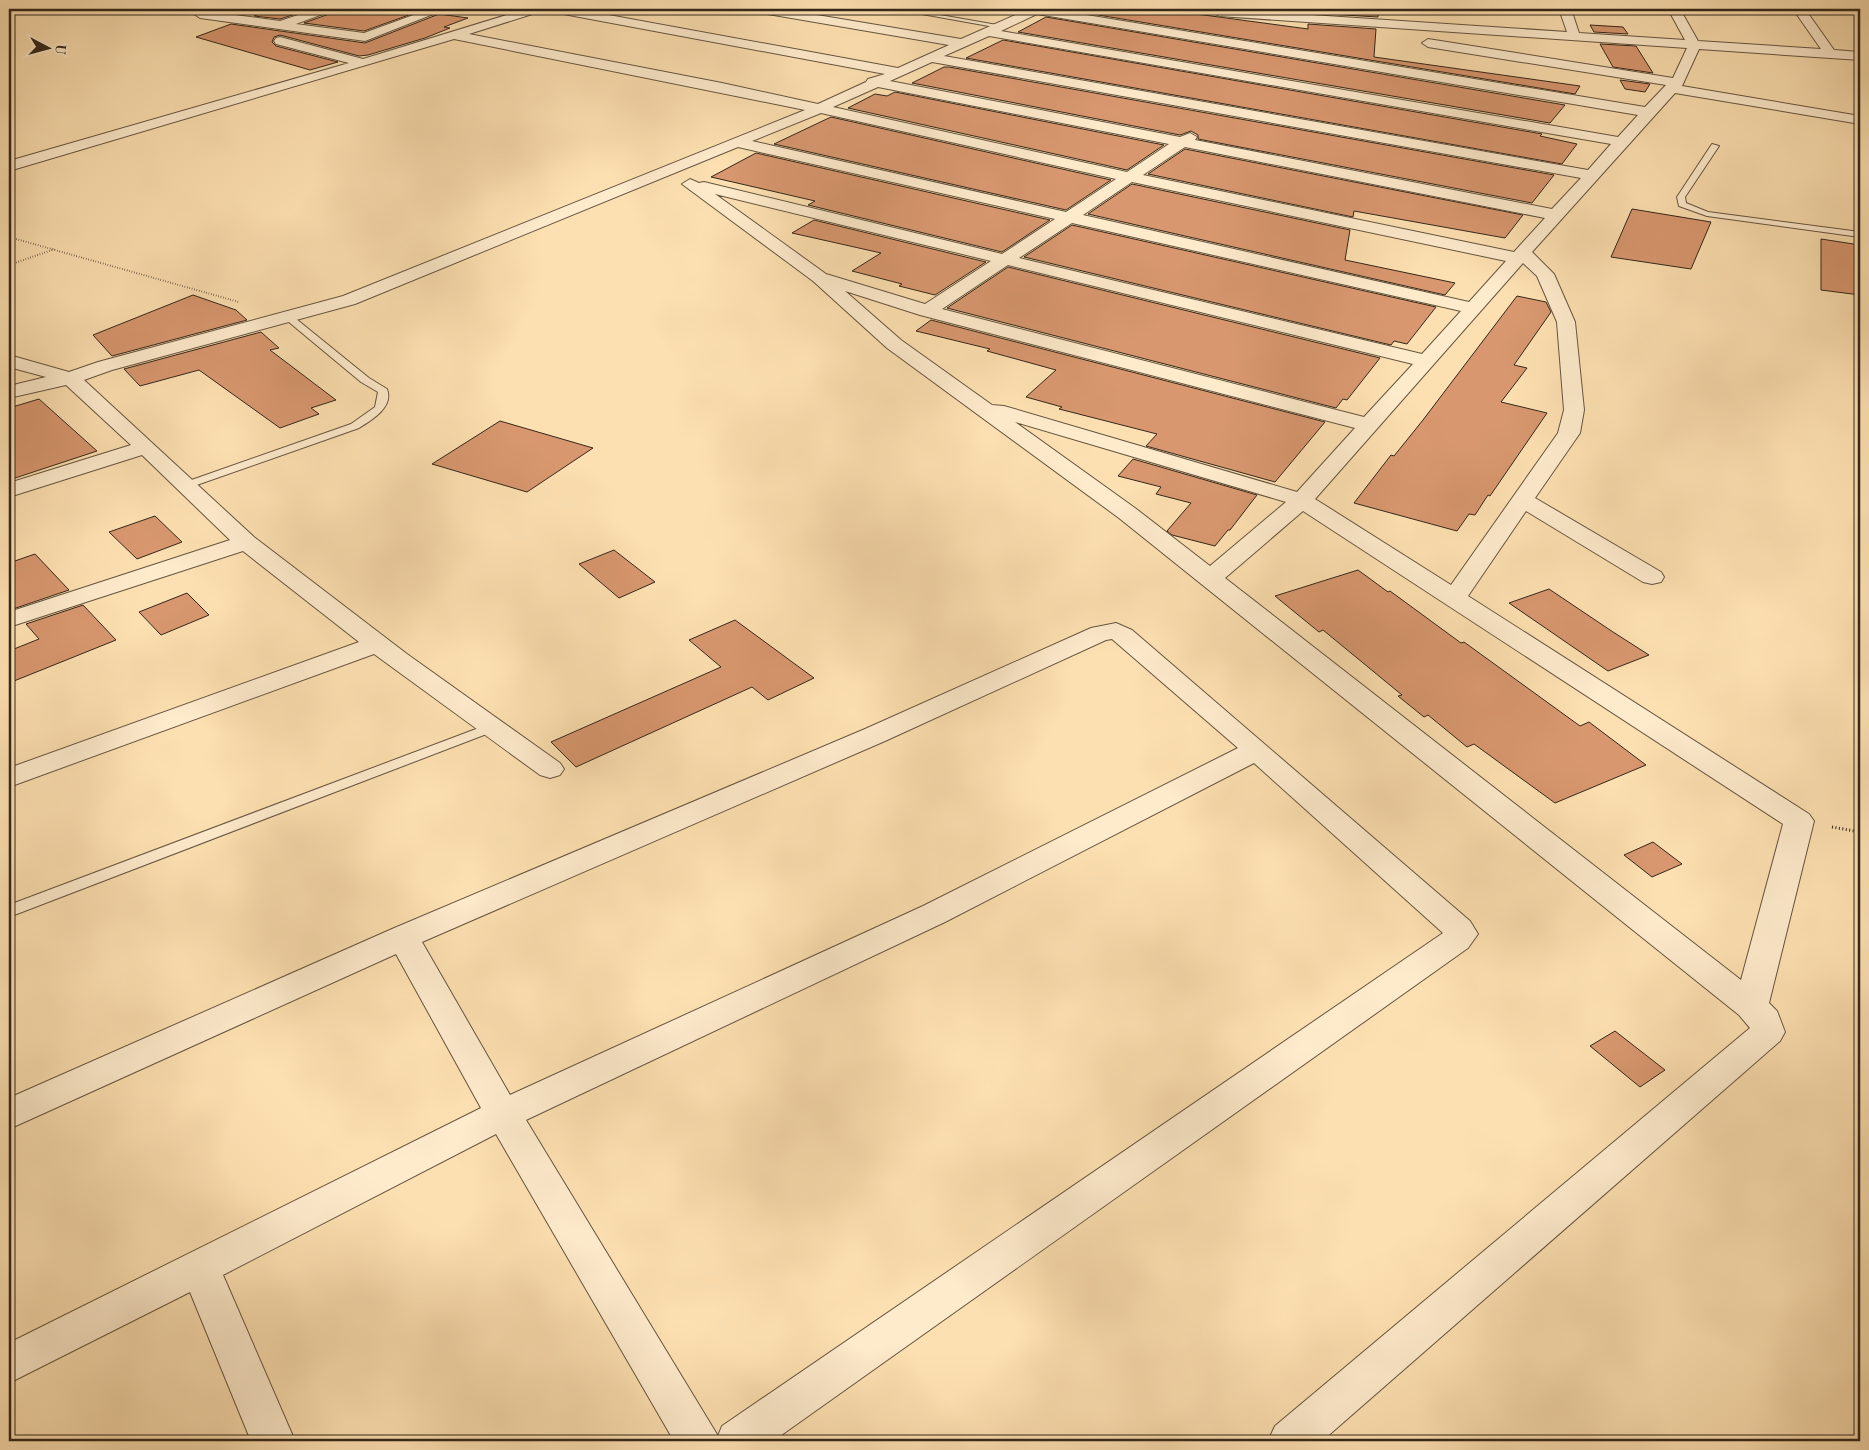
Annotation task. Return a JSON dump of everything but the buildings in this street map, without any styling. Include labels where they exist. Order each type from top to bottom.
[{"type":"street","points":[[209,9],[200,12],[200,14],[367,37],[440,9]]},
{"type":"street","points":[[279,26],[327,9]]},
{"type":"street","points":[[9,166],[363,63],[538,9]]},
{"type":"street","points":[[558,9],[898,72]]},
{"type":"street","points":[[762,9],[961,43]]},
{"type":"street","points":[[9,392],[70,378],[105,366],[349,300],[816,110],[1035,9],[1648,112]]},
{"type":"street","points":[[1202,9],[1262,18],[1575,38],[1860,63]]},
{"type":"street","points":[[1565,9],[1575,38]]},
{"type":"street","points":[[1674,9],[1694,49]]},
{"type":"street","points":[[1799,9],[1830,54]]},
{"type":"street","points":[[1220,12],[1353,25],[1385,36]]},
{"type":"street","points":[[1458,16],[1460,30]]},
{"type":"street","points":[[1262,18],[1694,49],[1860,56]]},
{"type":"street","points":[[222,25],[363,63]]},
{"type":"street","points":[[994,29],[1272,82],[1622,142]]},
{"type":"street","points":[[454,35],[722,87],[816,110],[1129,177],[1520,256],[1545,274],[1566,322],[1574,410],[1569,433],[1454,598]]},
{"type":"street","points":[[1414,41],[1860,120]]},
{"type":"street","points":[[927,311],[1313,55],[1330,46]]},
{"type":"street","points":[[1209,579],[1302,500],[1648,112],[1674,86],[1694,49]]},
{"type":"street","points":[[932,58],[1592,175]]},
{"type":"street","points":[[874,82],[1557,215]]},
{"type":"street","points":[[735,142],[1473,308]]},
{"type":"street","points":[[656,176],[1426,361]]},
{"type":"street","points":[[690,184],[819,277],[894,344],[1127,513],[1751,1006],[1765,1020],[1768,1032],[1290,1441]]},
{"type":"street","points":[[819,277],[927,311],[1369,425]]},
{"type":"street","points":[[9,361],[70,378],[246,542],[378,644],[550,769]]},
{"type":"street","points":[[978,405],[1302,500],[1799,821],[1751,1006]]},
{"type":"street","points":[[9,490],[146,447]]},
{"type":"street","points":[[1523,500],[1652,577]]},
{"type":"street","points":[[9,620],[246,542]]},
{"type":"street","points":[[9,1114],[403,938],[875,735],[1100,633],[1116,631],[1124,635],[1256,750],[1459,929],[1462,934],[737,1441]]},
{"type":"street","points":[[9,778],[378,644]]},
{"type":"street","points":[[9,1364],[503,1114],[925,918],[1256,750]]},
{"type":"street","points":[[403,938],[503,1114],[698,1441]]},
{"type":"street","points":[[200,1267],[274,1441]]},
{"type":"lane","points":[[897,9],[994,29]]},
{"type":"lane","points":[[1715,146],[1681,197],[1682,204],[1707,214],[1860,236]]},
{"type":"lane","points":[[187,485],[355,426],[378,411],[382,404],[383,391],[365,380],[287,316]]},
{"type":"lane","points":[[9,911],[492,727]]},
{"type":"path","points":[[9,237],[287,316]]},
{"type":"path","points":[[9,265],[56,249]]}]
